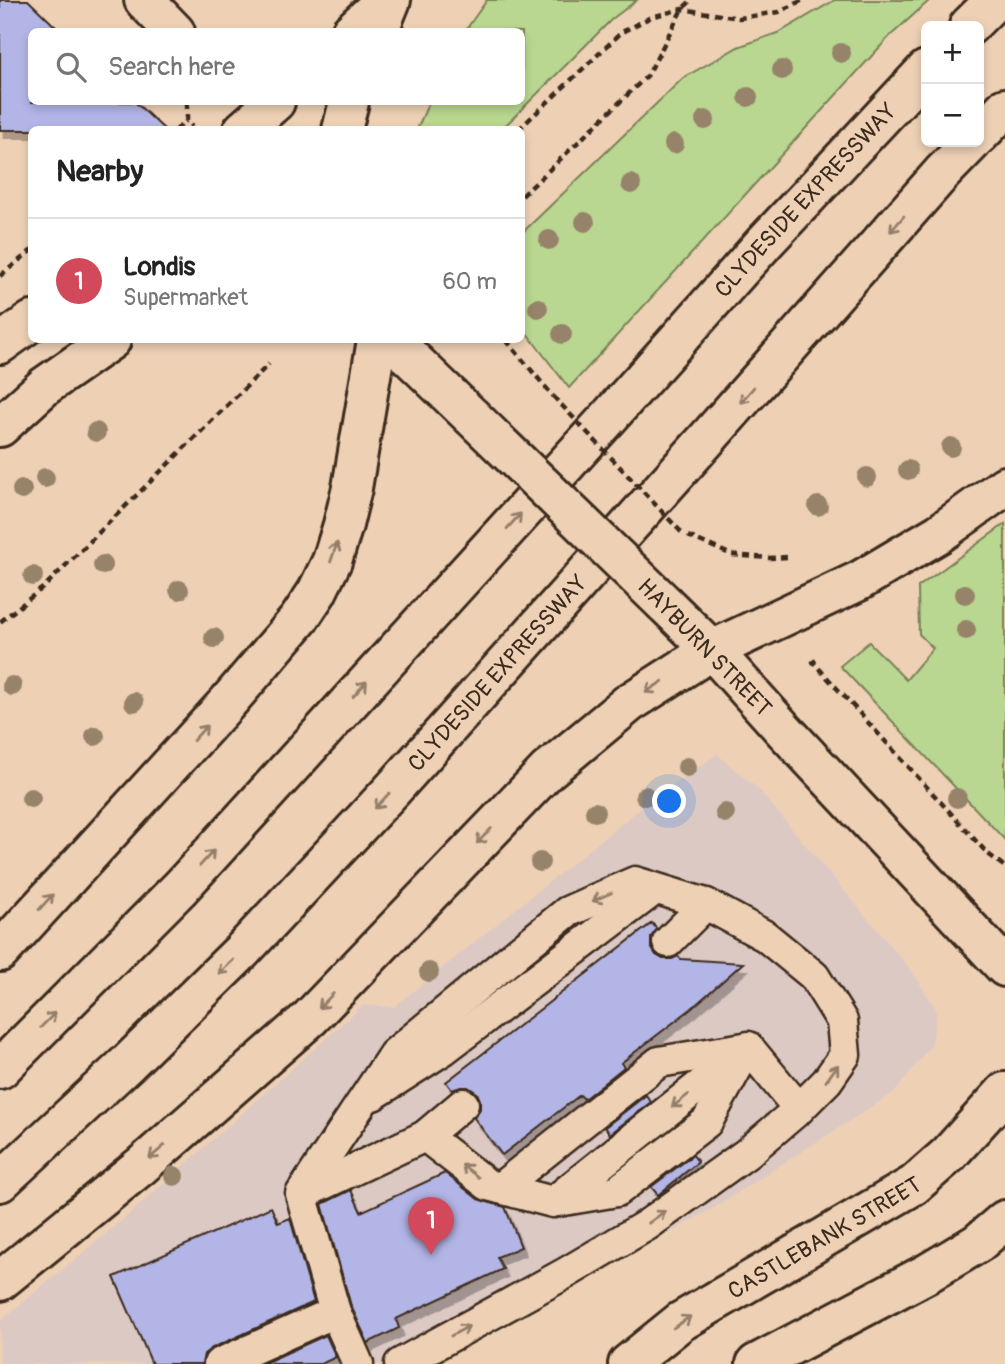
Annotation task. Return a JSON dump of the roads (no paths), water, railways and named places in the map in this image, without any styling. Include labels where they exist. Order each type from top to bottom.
[{"type":"main road","points":[[144,0],[171,28]]},
{"type":"main road","points":[[355,28],[385,0]]},
{"type":"main road","points":[[380,28],[391,0]]},
{"type":"main road","points":[[974,21],[995,0]]},
{"type":"main road","name":"CLYDESIDE EXPRESSWAY","points":[[0,1069],[181,887],[764,243],[921,75]]},
{"type":"main road","points":[[248,126],[272,105]]},
{"type":"main road","points":[[343,126],[348,105]]},
{"type":"main road","points":[[984,130],[1005,108]]},
{"type":"main road","name":"CLYDESIDE EXPRESSWAY","points":[[0,1182],[137,1054],[298,891],[393,789],[967,147]]},
{"type":"main road","points":[[0,344],[28,324]]},
{"type":"main road","points":[[0,427],[45,386],[107,343]]},
{"type":"main road","points":[[0,952],[228,702],[299,619],[317,592],[332,561],[344,525],[376,343]]},
{"type":"main road","name":"HAYBURN STREET","points":[[395,343],[712,650],[1005,967]]},
{"type":"main road","points":[[0,1281],[141,1166],[310,1018],[547,771],[629,703],[712,650],[859,580],[940,533],[1005,486]]},
{"type":"main road","name":"CASTLEBANK STREET","points":[[628,1364],[680,1322],[914,1185],[948,1155],[1005,1092]]},
{"type":"main road","points":[[756,1364],[929,1273],[978,1243],[1005,1220]]},
{"type":"lane","points":[[358,1364],[335,1311],[301,1194],[394,1054],[567,912],[635,882],[706,904],[765,936],[814,976],[842,1021],[845,1055],[827,1081],[799,1109],[746,1154],[647,1225],[566,1273],[400,1364]]},
{"type":"lane","points":[[668,942],[706,904]]},
{"type":"lane","points":[[748,1047],[799,1109]]},
{"type":"lane","points":[[500,1188],[659,1062],[748,1047]]},
{"type":"lane","points":[[425,1136],[488,1185],[553,1202],[748,1047]]},
{"type":"lane","points":[[301,1194],[425,1136],[463,1104]]},
{"type":"lane","points":[[219,1364],[335,1311]]},
{"type":"place","name":"Londis","points":[[431,1255]]}]
